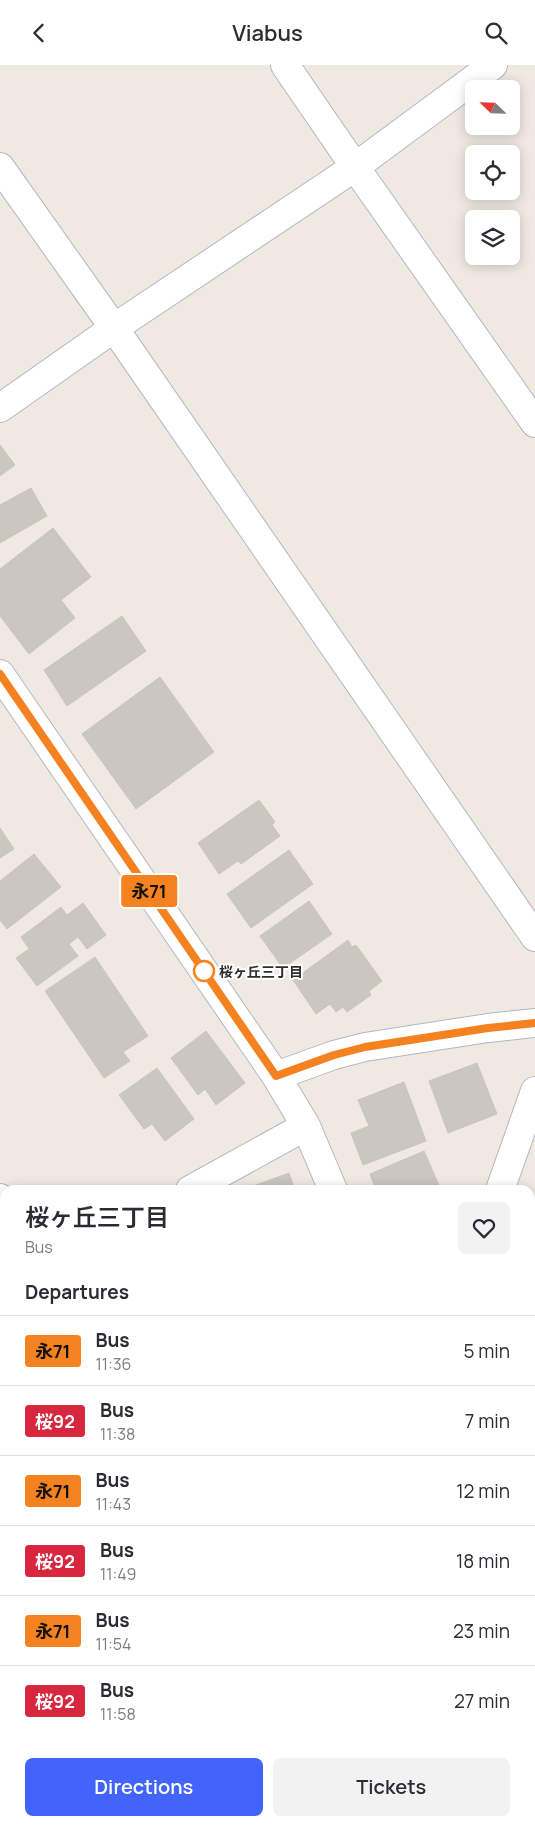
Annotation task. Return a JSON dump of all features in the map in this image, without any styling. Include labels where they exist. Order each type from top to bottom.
[{"type":"street","points":[[285,65],[535,423]]},
{"type":"street","points":[[0,408],[114,328],[355,167],[493,65]]},
{"type":"street","points":[[0,167],[114,328],[535,937]]},
{"type":"street","points":[[0,674],[276,1076],[306,1127],[331,1185]]},
{"type":"street","points":[[276,1076],[334,1055],[365,1047],[488,1028],[535,1023]]},
{"type":"street","points":[[502,1185],[535,1091]]},
{"type":"street","points":[[199,1185],[306,1127]]},
{"type":"building","points":[[0,445],[15,465],[0,476]]},
{"type":"building","points":[[31,488],[47,516],[0,543],[0,505]]},
{"type":"building","points":[[53,528],[91,577],[61,600],[75,618],[29,654],[0,616],[0,569]]},
{"type":"building","points":[[122,616],[146,651],[67,706],[44,670]]},
{"type":"building","points":[[160,677],[214,752],[136,809],[82,734]]},
{"type":"building","points":[[259,800],[275,822],[272,825],[280,836],[241,864],[238,861],[219,874],[198,843]]},
{"type":"building","points":[[0,828],[14,849],[0,858]]},
{"type":"building","points":[[289,850],[313,884],[251,928],[227,894]]},
{"type":"building","points":[[34,854],[61,887],[7,929],[0,920],[0,881]]},
{"type":"building","points":[[309,901],[332,934],[283,968],[260,936]]},
{"type":"building","points":[[83,903],[106,935],[87,949],[78,937],[69,944],[78,956],[37,986],[16,958],[29,949],[21,937],[61,907],[67,915]]},
{"type":"building","points":[[348,940],[352,947],[356,945],[382,981],[369,991],[371,995],[347,1012],[343,1007],[336,1012],[330,1004],[316,1014],[293,980]]},
{"type":"building","points":[[95,957],[148,1036],[123,1052],[130,1061],[104,1078],[45,991]]},
{"type":"building","points":[[206,1031],[245,1083],[216,1105],[205,1089],[198,1095],[171,1058]]},
{"type":"building","points":[[477,1063],[497,1114],[448,1133],[429,1081]]},
{"type":"building","points":[[157,1068],[194,1119],[165,1141],[152,1124],[144,1129],[119,1095]]},
{"type":"building","points":[[404,1082],[426,1141],[363,1165],[351,1133],[369,1126],[358,1100]]},
{"type":"building","points":[[424,1151],[439,1185],[374,1185],[370,1174]]},
{"type":"building","points":[[289,1173],[293,1185],[256,1185]]},
{"type":"bus line","name":"永71","points":[[0,674],[276,1076],[334,1055],[365,1047],[488,1028],[535,1023]]},
{"type":"place","name":"桜ヶ丘三丁目","points":[[204,971]]}]
